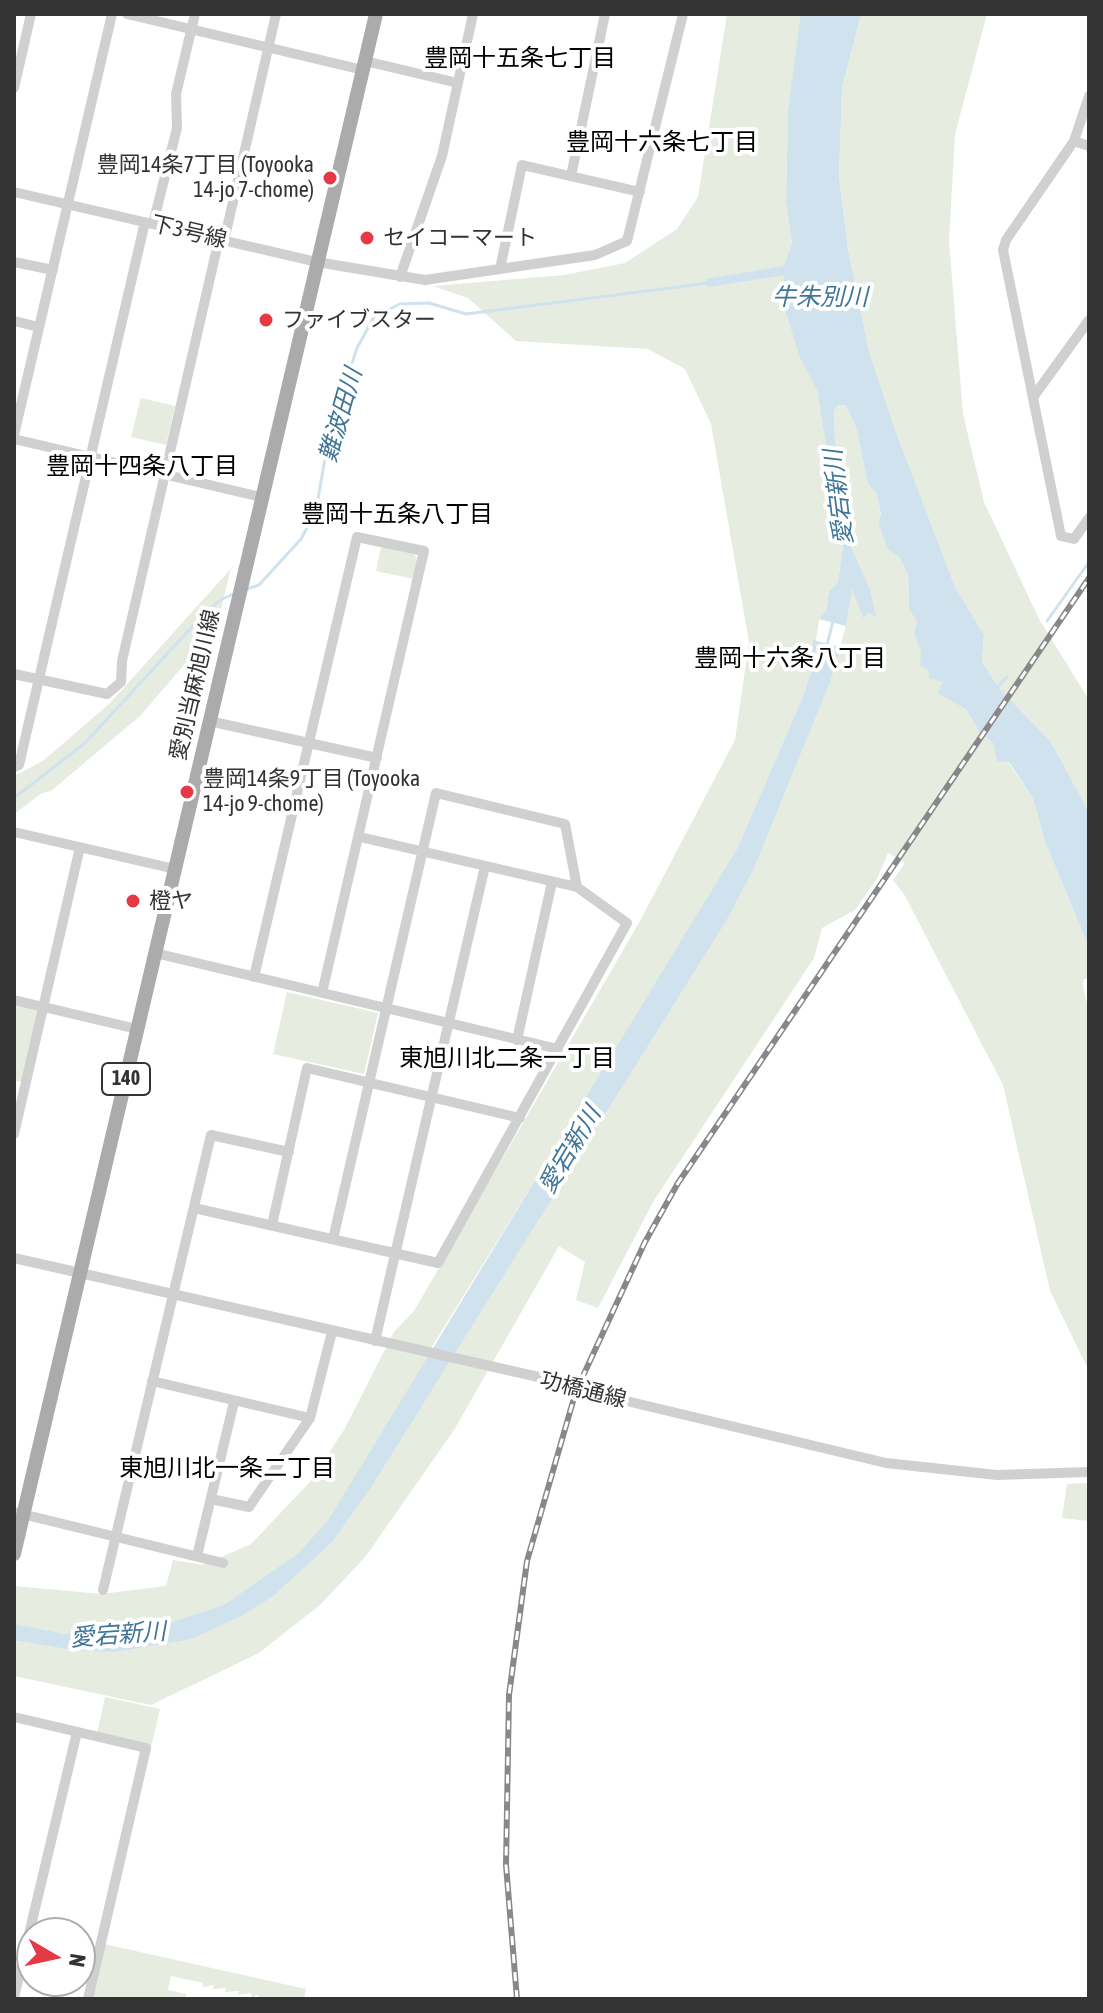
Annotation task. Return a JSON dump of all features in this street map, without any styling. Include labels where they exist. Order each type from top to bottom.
[{"type":"main road","name":"愛別当麻旭川線","points":[[14,1554],[18,1514],[80,1274],[376,14]]},
{"type":"street","points":[[14,88],[31,14]]},
{"type":"street","points":[[112,14],[14,437],[261,497]]},
{"type":"street","points":[[127,14],[268,47],[458,83]]},
{"type":"street","points":[[14,767],[19,765],[90,456],[149,223],[177,128],[176,94],[195,14]]},
{"type":"street","points":[[14,674],[107,694],[121,682],[122,661],[276,14]]},
{"type":"street","points":[[400,277],[442,156],[473,14]]},
{"type":"street","points":[[571,176],[605,14]]},
{"type":"street","points":[[500,269],[522,165],[640,192],[683,14]]},
{"type":"street","points":[[1089,96],[1074,141],[1006,240],[1003,250],[1061,536],[1074,539],[1089,518]]},
{"type":"street","points":[[1074,141],[1089,146]]},
{"type":"street","name":"下3号線","points":[[14,192],[317,262],[425,280],[595,255],[627,241],[640,192]]},
{"type":"street","points":[[14,262],[53,270]]},
{"type":"street","points":[[1034,396],[1089,320]]},
{"type":"street","points":[[14,321],[39,327]]},
{"type":"street","points":[[14,380],[26,383]]},
{"type":"street","points":[[254,977],[357,537],[424,551],[322,993]]},
{"type":"street","points":[[209,721],[377,758]]},
{"type":"street","points":[[333,1239],[436,793],[565,824],[577,887]]},
{"type":"street","points":[[14,832],[175,869]]},
{"type":"street","points":[[194,1208],[438,1263],[627,923],[577,887],[360,837]]},
{"type":"street","points":[[14,1134],[80,847]]},
{"type":"street","points":[[375,1341],[485,866]]},
{"type":"street","points":[[517,1040],[552,882]]},
{"type":"street","points":[[155,953],[558,1049]]},
{"type":"street","points":[[14,1000],[137,1029]]},
{"type":"street","points":[[272,1225],[307,1068],[520,1118]]},
{"type":"street","points":[[103,1590],[211,1135],[289,1152]]},
{"type":"street","name":"功橋通線","points":[[14,1258],[578,1386],[593,1393],[886,1463],[997,1475],[1089,1472]]},
{"type":"street","points":[[211,1499],[249,1507],[310,1418],[332,1332]]},
{"type":"street","points":[[152,1381],[310,1418]]},
{"type":"street","points":[[197,1556],[234,1402]]},
{"type":"street","points":[[18,1514],[223,1563]]},
{"type":"street","points":[[14,1717],[146,1748],[88,1999]]},
{"type":"street","points":[[14,1997],[77,1732]]},
{"type":"shaded area","points":[[727,14],[802,14],[788,109],[786,202],[792,243],[784,267],[800,358],[817,389],[843,546],[838,582],[829,591],[826,611],[819,620],[811,673],[804,694],[737,849],[705,907],[431,1348],[454,1352],[525,1238],[786,789],[829,685],[846,626],[852,588],[865,618],[867,613],[875,617],[852,549],[835,439],[834,411],[837,405],[846,405],[857,430],[868,485],[876,492],[888,549],[899,557],[908,574],[909,610],[917,621],[914,634],[929,671],[943,682],[939,694],[966,709],[979,732],[993,743],[997,760],[1008,762],[1033,798],[1045,842],[1089,947],[1089,979],[1084,979],[1083,987],[1089,1011],[1089,1371],[1050,1291],[1003,1085],[904,894],[893,880],[905,863],[888,853],[877,879],[855,910],[822,928],[814,958],[653,1202],[598,1308],[576,1300],[585,1262],[559,1246],[454,1430],[366,1556],[320,1605],[259,1653],[151,1705],[14,1676],[14,1586],[102,1594],[166,1586],[173,1560],[203,1565],[251,1544],[309,1483],[344,1430],[394,1332],[414,1311],[640,921],[735,740],[749,642],[711,424],[685,369],[648,349],[516,341],[468,298],[433,286],[564,275],[625,263],[677,229],[698,197]]},
{"type":"shaded area","points":[[861,14],[987,14],[955,134],[949,241],[963,414],[984,502],[1039,619],[1089,700],[1089,812],[1051,742],[998,687],[982,662],[984,635],[955,587],[893,424],[869,351],[848,249],[839,176],[842,88]]},
{"type":"shaded area","points":[[141,398],[175,406],[166,445],[131,437]]},
{"type":"shaded area","points":[[381,547],[414,554],[418,561],[414,579],[376,571]]},
{"type":"shaded area","points":[[236,563],[230,571],[214,641],[196,651],[140,716],[51,791],[42,793],[14,814],[14,776],[43,761],[110,703]]},
{"type":"shaded area","points":[[287,992],[378,1013],[364,1074],[273,1054]]},
{"type":"shaded area","points":[[14,1000],[44,1007],[26,1083],[14,1080]]},
{"type":"shaded area","points":[[1089,1483],[1089,1521],[1062,1518],[1067,1484]]},
{"type":"shaded area","points":[[105,1697],[160,1709],[151,1747],[97,1733]]},
{"type":"shaded area","points":[[104,1944],[306,1989],[304,1999],[264,1999],[256,1995],[252,1999],[251,1993],[238,1995],[239,1991],[225,1992],[226,1988],[213,1989],[214,1985],[203,1987],[203,1983],[171,1976],[168,1990],[186,1994],[185,1999],[91,1999],[96,1997],[96,1978]]},
{"type":"water","name":"牛朱別川","points":[[801,14],[861,14],[842,88],[839,176],[848,249],[869,351],[893,424],[955,587],[984,635],[982,662],[998,687],[1051,742],[1089,812],[1089,947],[1045,842],[1033,798],[1009,762],[997,761],[993,743],[979,732],[966,709],[938,694],[943,682],[929,678],[929,671],[920,665],[921,652],[914,634],[917,621],[909,610],[908,574],[899,557],[888,549],[879,525],[881,514],[876,492],[868,485],[857,430],[846,405],[838,405],[834,411],[835,439],[852,549],[870,590],[876,617],[867,613],[864,619],[852,589],[846,626],[819,619],[826,611],[829,591],[838,582],[843,546],[817,390],[800,358],[782,299],[784,275],[708,287],[706,279],[784,266],[792,243],[786,202],[788,109]]},
{"type":"water","points":[[813,640],[841,647],[829,685],[753,870],[726,921],[371,1487],[332,1542],[273,1596],[243,1615],[191,1639],[114,1652],[74,1650],[14,1640],[14,1624],[64,1634],[139,1633],[224,1605],[299,1553],[329,1519],[737,849],[804,694],[811,672]]},
{"type":"waterway","name":"難波田川","points":[[247,589],[259,585],[301,539],[316,511],[324,464],[343,391],[357,348],[374,317],[400,304],[429,303],[466,314],[709,283]]},
{"type":"waterway","points":[[1047,621],[1089,562]]},
{"type":"waterway","name":"難波田川","points":[[14,798],[84,744],[202,616],[220,600],[236,593]]},
{"type":"waterway","name":"愛宕新川","points":[[827,645],[833,621]]},
{"type":"waterway","points":[[996,689],[1007,677]]},
{"type":"railway","points":[[517,1999],[506,1865],[509,1695],[527,1561],[576,1391],[645,1242],[678,1183],[1089,578]]},
{"type":"place","name":"豊岡14条7丁目 (Toyooka 14-jo 7-chome)","points":[[330,178]]},
{"type":"place","name":"セイコーマート","points":[[367,238]]},
{"type":"place","name":"ファイブスター","points":[[266,320]]},
{"type":"place","name":"豊岡14条9丁目 (Toyooka 14-jo 9-chome)","points":[[187,792]]},
{"type":"place","name":"橙ヤ","points":[[133,901]]},
{"type":"district","name":"豊岡十五条七丁目","points":[[520,58]]},
{"type":"district","name":"豊岡十六条七丁目","points":[[662,142]]},
{"type":"district","name":"豊岡十四条八丁目","points":[[142,466]]},
{"type":"district","name":"豊岡十五条八丁目","points":[[397,514]]},
{"type":"district","name":"豊岡十六条八丁目","points":[[790,658]]},
{"type":"district","name":"東旭川北二条一丁目","points":[[507,1058]]},
{"type":"district","name":"東旭川北一条二丁目","points":[[227,1468]]}]
